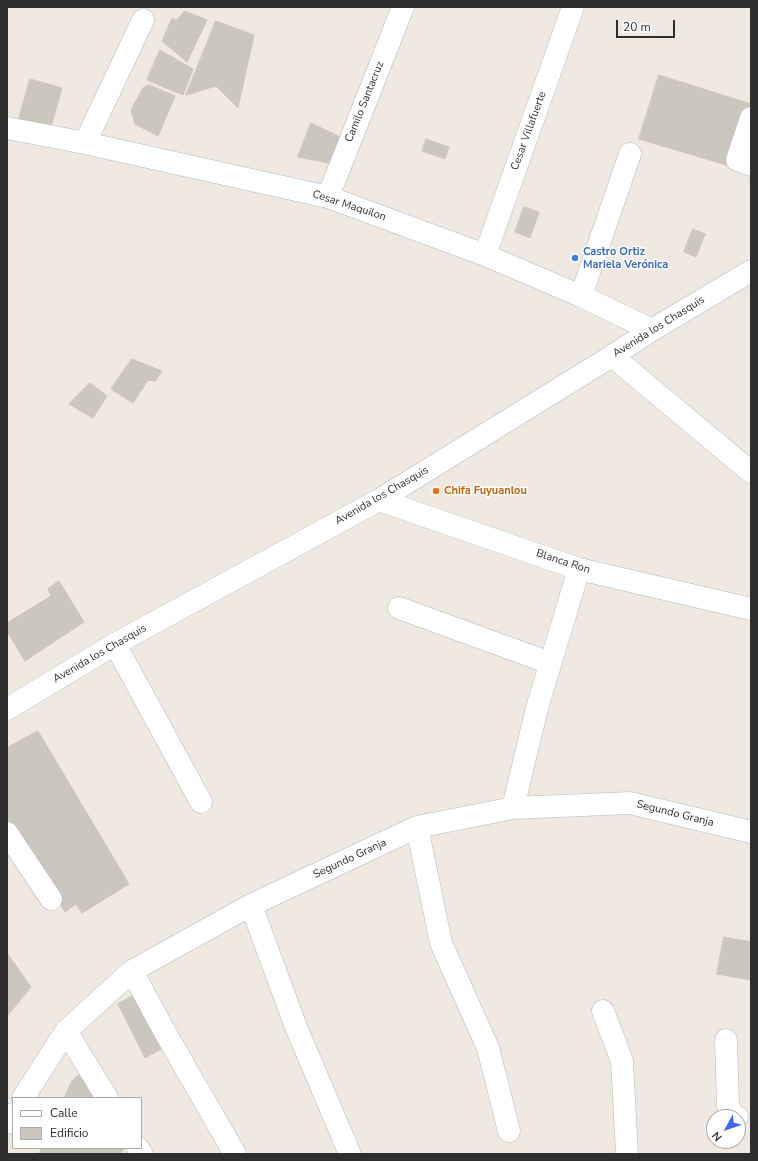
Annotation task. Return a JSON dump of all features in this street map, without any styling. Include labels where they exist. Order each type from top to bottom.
[{"type":"street","name":"Camilo Santacruz","points":[[328,197],[403,7]]},
{"type":"street","name":"Cesar Villafuerte","points":[[485,255],[573,7]]},
{"type":"street","points":[[85,143],[143,20]]},
{"type":"street","points":[[751,118],[737,160],[751,165]]},
{"type":"street","name":"Cesar Maquilon","points":[[7,128],[85,143],[328,197],[485,255],[581,296],[652,330]]},
{"type":"street","points":[[581,296],[630,154]]},
{"type":"street","name":"Avenida los Chasquis","points":[[7,709],[115,644],[379,500],[652,330],[751,271]]},
{"type":"street","points":[[612,356],[751,472]]},
{"type":"street","name":"Blanca Ron","points":[[379,500],[579,569],[751,609]]},
{"type":"street","points":[[513,808],[537,708],[579,569]]},
{"type":"street","points":[[399,608],[550,663]]},
{"type":"street","points":[[115,644],[201,802]]},
{"type":"street","name":"Segundo Granja","points":[[24,1097],[66,1032],[132,971],[251,905],[417,827],[513,808],[630,803],[751,832]]},
{"type":"street","points":[[417,827],[440,943],[488,1048],[509,1131]]},
{"type":"street","points":[[7,833],[50,899]]},
{"type":"street","points":[[251,905],[296,1027],[350,1154]]},
{"type":"street","points":[[132,971],[162,1027],[235,1154]]},
{"type":"street","points":[[603,1012],[622,1060],[627,1154]]},
{"type":"street","points":[[66,1032],[106,1097]]},
{"type":"street","points":[[726,1040],[728,1106],[730,1109]]},
{"type":"building","points":[[185,11],[207,20],[187,62],[162,41],[172,18],[176,20]]},
{"type":"building","points":[[216,21],[254,35],[238,108],[216,86],[186,95]]},
{"type":"building","points":[[160,50],[193,69],[183,95],[147,80]]},
{"type":"building","points":[[659,75],[751,104],[733,167],[639,139]]},
{"type":"building","points":[[30,79],[62,88],[51,127],[19,119]]},
{"type":"building","points":[[149,85],[175,96],[158,136],[135,124],[131,110],[143,88]]},
{"type":"building","points":[[311,123],[340,137],[329,163],[298,157]]},
{"type":"building","points":[[426,139],[449,147],[445,159],[422,151]]},
{"type":"building","points":[[524,207],[539,212],[530,238],[515,232]]},
{"type":"building","points":[[693,229],[705,234],[696,257],[684,252]]},
{"type":"building","points":[[132,359],[162,371],[155,381],[148,380],[133,403],[111,389]]},
{"type":"building","points":[[90,383],[107,396],[93,418],[69,404]]},
{"type":"building","points":[[59,581],[84,622],[25,661],[7,631],[7,623],[51,596],[48,589]]},
{"type":"building","points":[[38,731],[129,884],[82,913],[76,904],[65,912],[7,818],[7,748]]},
{"type":"building","points":[[724,937],[751,942],[751,980],[717,974]]},
{"type":"building","points":[[7,953],[31,987],[8,1015],[7,1014]]},
{"type":"building","points":[[134,995],[161,1049],[145,1058],[118,1004]]},
{"type":"building","points":[[80,1074],[93,1097],[64,1097],[72,1081]]},
{"type":"building","points":[[42,1149],[124,1149],[120,1154],[39,1154]]},
{"type":"place","name":"Castro Ortiz Mariela Verónica","points":[[575,258]]},
{"type":"place","name":"Chifa Fuyuanlou","points":[[436,491]]}]
